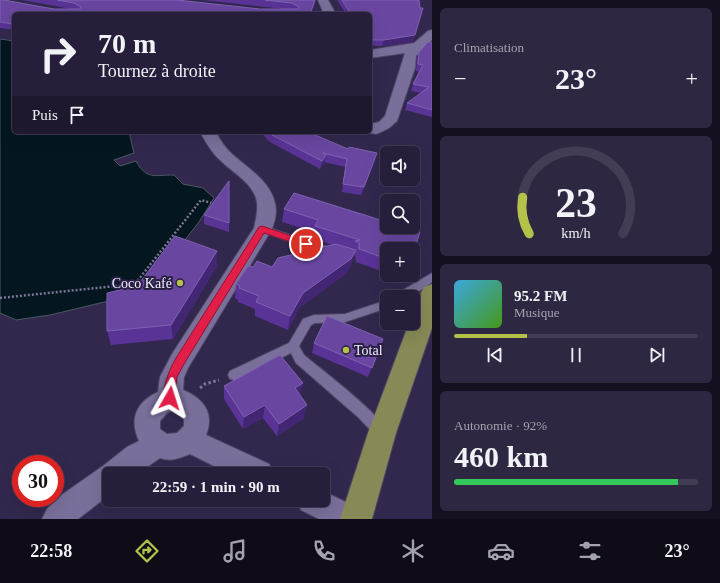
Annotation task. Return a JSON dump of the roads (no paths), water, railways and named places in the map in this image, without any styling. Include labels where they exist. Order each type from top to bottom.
[{"type":"main road","points":[[356,519],[382,433],[432,293]]},
{"type":"street","points":[[323,0],[329,12]]},
{"type":"street","points":[[372,129],[376,129],[384,125],[392,118],[408,68],[410,55],[418,46],[432,35]]},
{"type":"street","points":[[372,54],[418,46]]},
{"type":"street","points":[[177,400],[172,377],[180,361],[262,229],[267,217],[267,206],[263,193],[252,179],[220,153],[209,134]]},
{"type":"street","points":[[163,400],[177,400],[190,405],[195,411],[197,418],[196,429],[189,440],[174,447],[158,445],[148,435],[146,428],[146,421],[152,409],[163,400]]},
{"type":"street","points":[[189,440],[245,467]]},
{"type":"street","points":[[123,467],[158,445]]},
{"type":"street","points":[[57,519],[70,506],[102,483]]},
{"type":"street","points":[[325,507],[350,519]]},
{"type":"lane","points":[[262,229],[343,256]]},
{"type":"lane","points":[[413,290],[432,277]]},
{"type":"lane","points":[[234,375],[292,346],[307,322],[314,319],[345,318],[380,306]]},
{"type":"lane","points":[[292,346],[300,359],[364,414],[382,433]]},
{"type":"water","points":[[0,39],[12,41],[12,134],[129,134],[134,153],[114,160],[120,166],[136,161],[147,174],[156,176],[174,175],[183,184],[203,188],[214,198],[199,222],[152,282],[138,294],[50,315],[16,320],[0,313]]},
{"type":"place","name":"Coco Kafé","points":[[180,283]]},
{"type":"place","name":"Total","points":[[346,350]]}]
